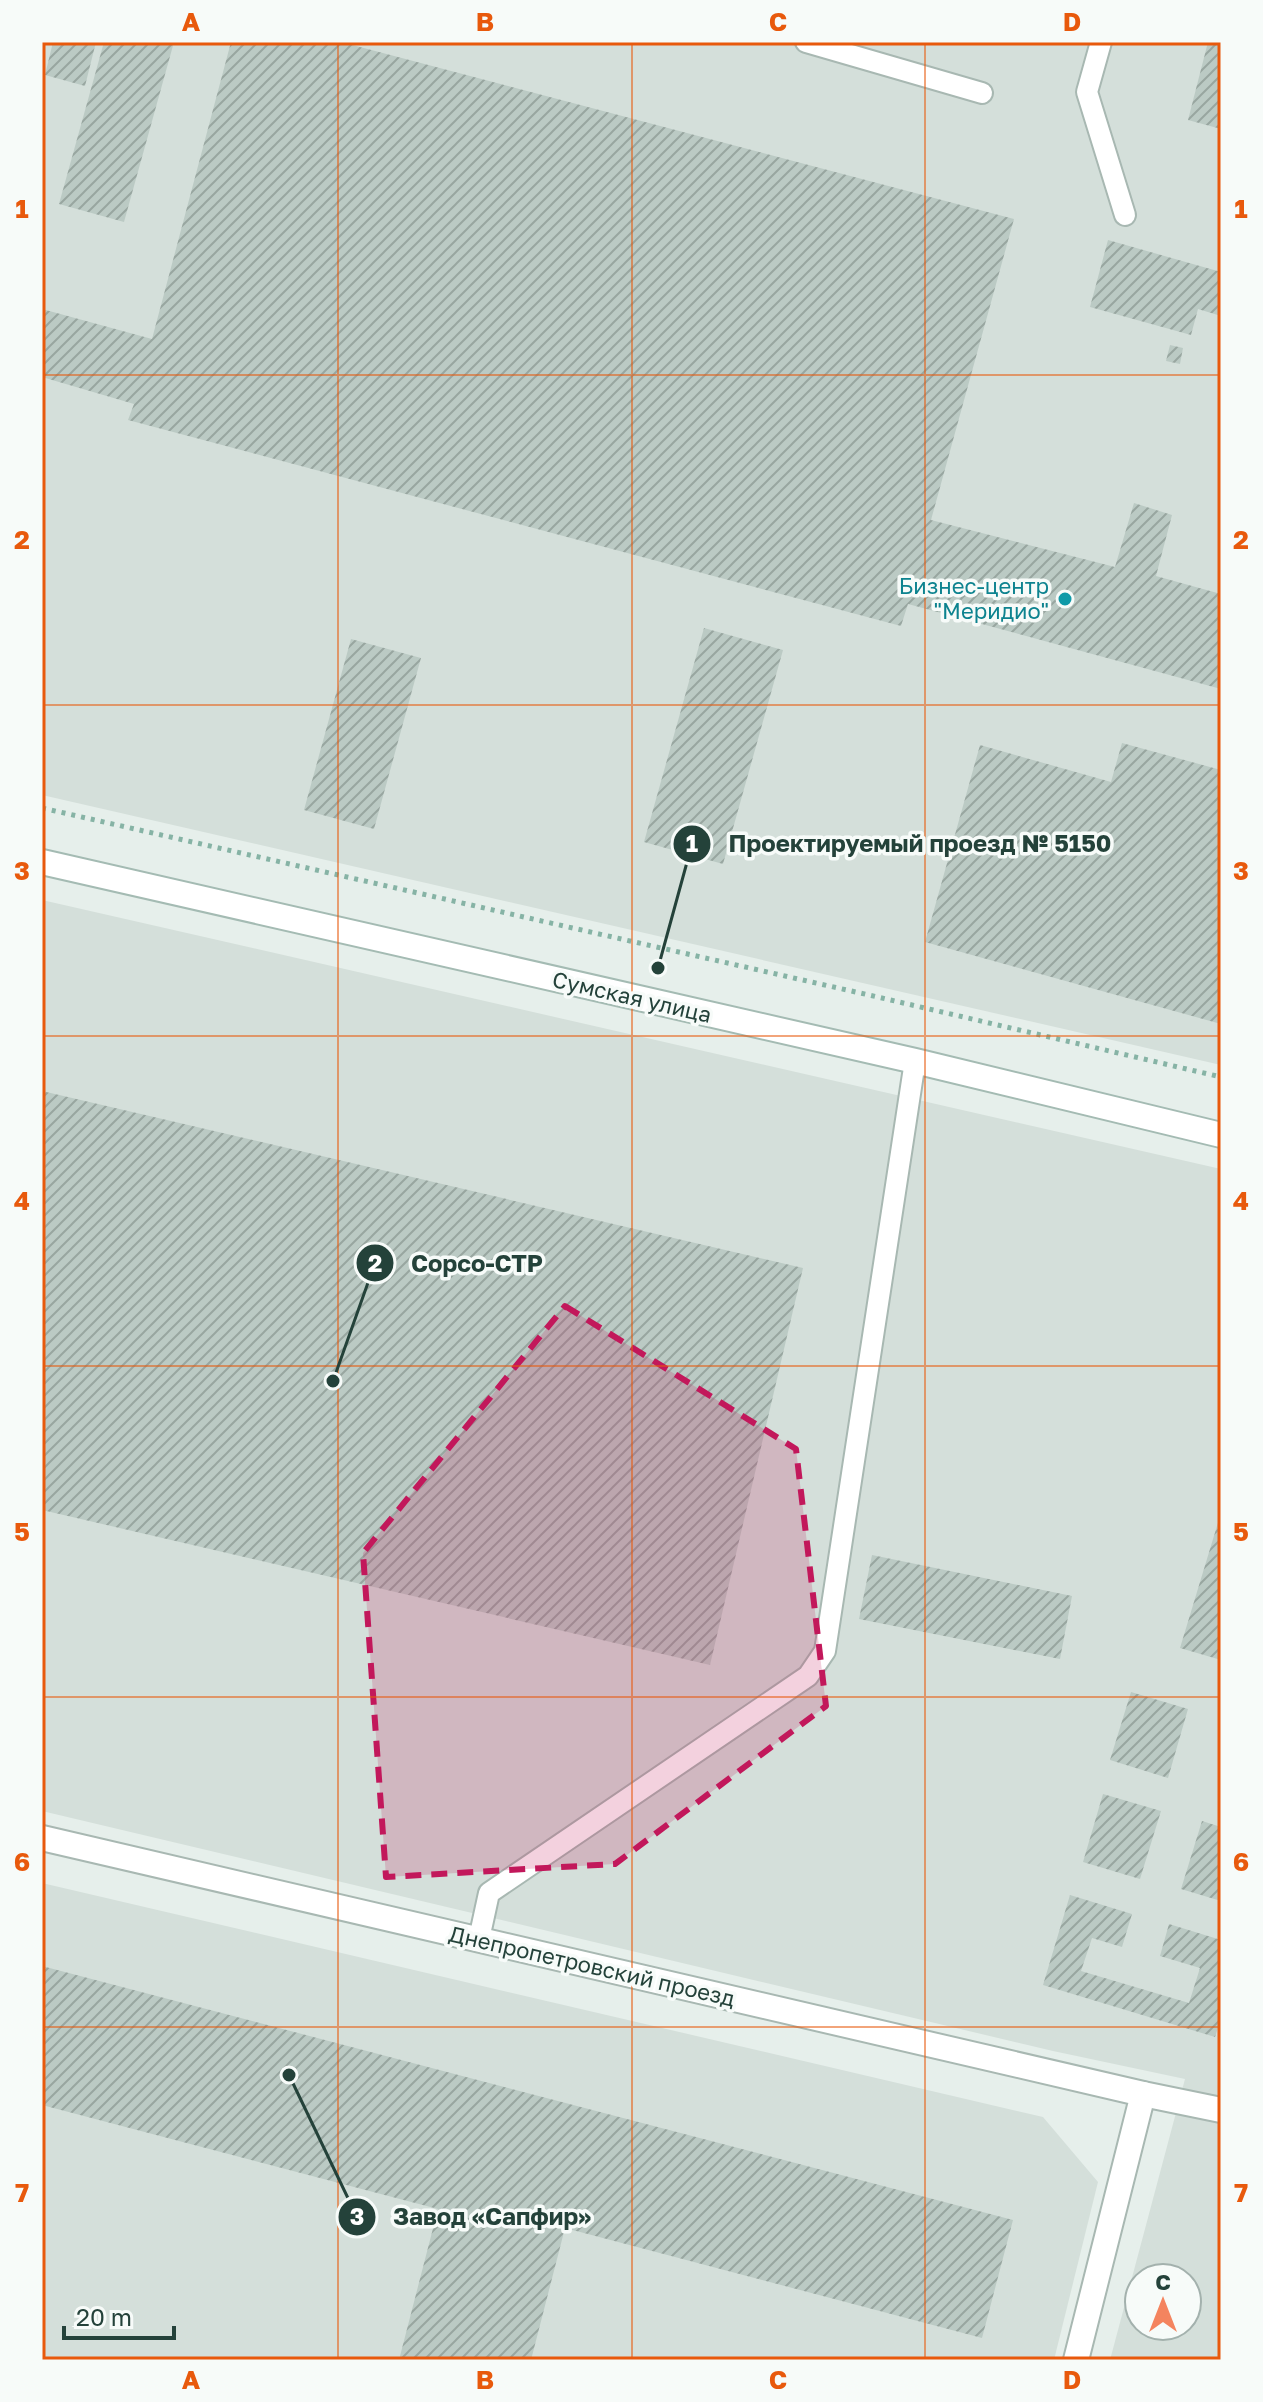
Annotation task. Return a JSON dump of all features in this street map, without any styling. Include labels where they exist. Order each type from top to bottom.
[{"type":"street","name":"Сумская улица","points":[[42,862],[915,1061],[1221,1135]]},
{"type":"street","name":"Днепропетровский проезд","points":[[42,1838],[1221,2110]]},
{"type":"street","points":[[1076,2360],[1143,2094]]},
{"type":"lane","points":[[806,42],[982,93]]},
{"type":"lane","points":[[1101,42],[1087,92],[1125,215]]},
{"type":"lane","points":[[479,1939],[489,1893],[808,1676],[825,1651],[915,1061]]},
{"type":"path","points":[[42,808],[838,987],[1221,1077]]},
{"type":"highlighted area","points":[[565,1306],[796,1449],[826,1706],[615,1864],[386,1877],[363,1553]]},
{"type":"shaded area","points":[[42,42],[1221,42],[1221,1065],[42,795]]},
{"type":"shaded area","points":[[42,900],[1221,1169],[1221,2360],[1110,2360],[1123,2311],[1123,2342],[1203,2342],[1203,2262],[1136,2262],[1185,2079],[1053,2051],[42,1811]]},
{"type":"shaded area","points":[[42,1883],[1043,2117],[1098,2182],[1054,2360],[42,2360]]},
{"type":"building","points":[[53,42],[96,42],[85,86],[45,75]]},
{"type":"building","points":[[104,42],[174,42],[124,222],[59,204]]},
{"type":"building","points":[[231,42],[341,42],[1014,219],[931,520],[1115,567],[1134,503],[1172,515],[1156,576],[1221,594],[1221,689],[908,604],[901,626],[128,420],[134,404],[42,377],[42,309],[152,339]]},
{"type":"building","points":[[1208,42],[1221,42],[1221,129],[1188,120]]},
{"type":"building","points":[[1108,240],[1221,272],[1221,316],[1198,309],[1191,335],[1090,307]]},
{"type":"building","points":[[1170,345],[1183,348],[1180,364],[1166,361]]},
{"type":"building","points":[[704,628],[783,650],[723,864],[644,842]]},
{"type":"building","points":[[351,639],[421,658],[374,829],[304,810]]},
{"type":"building","points":[[1122,743],[1221,770],[1221,1024],[925,942],[980,745],[1111,782]]},
{"type":"building","points":[[42,1091],[803,1268],[710,1665],[42,1510]]},
{"type":"building","points":[[1221,1516],[1221,1660],[1180,1648]]},
{"type":"building","points":[[872,1555],[1072,1596],[1060,1659],[859,1619]]},
{"type":"building","points":[[1131,1692],[1188,1709],[1168,1778],[1110,1760]]},
{"type":"building","points":[[1103,1794],[1161,1811],[1140,1879],[1083,1862]]},
{"type":"building","points":[[1202,1821],[1221,1827],[1221,1901],[1181,1889]]},
{"type":"building","points":[[1070,1895],[1132,1914],[1122,1947],[1092,1938],[1081,1971],[1189,2003],[1200,1968],[1160,1956],[1169,1924],[1221,1940],[1221,2018],[1215,2037],[1043,1985]]},
{"type":"building","points":[[42,1966],[1013,2220],[982,2338],[565,2228],[531,2360],[399,2360],[438,2209],[42,2105]]},
{"type":"place","name":"Бизнес-центр \"Меридио\"","points":[[1065,599]]},
{"type":"place","name":"Проектируемый проезд № 5150","points":[[658,968]]},
{"type":"place","name":"Сорсо-СТР","points":[[333,1381]]},
{"type":"place","name":"Завод «Сапфир»","points":[[289,2075]]}]
